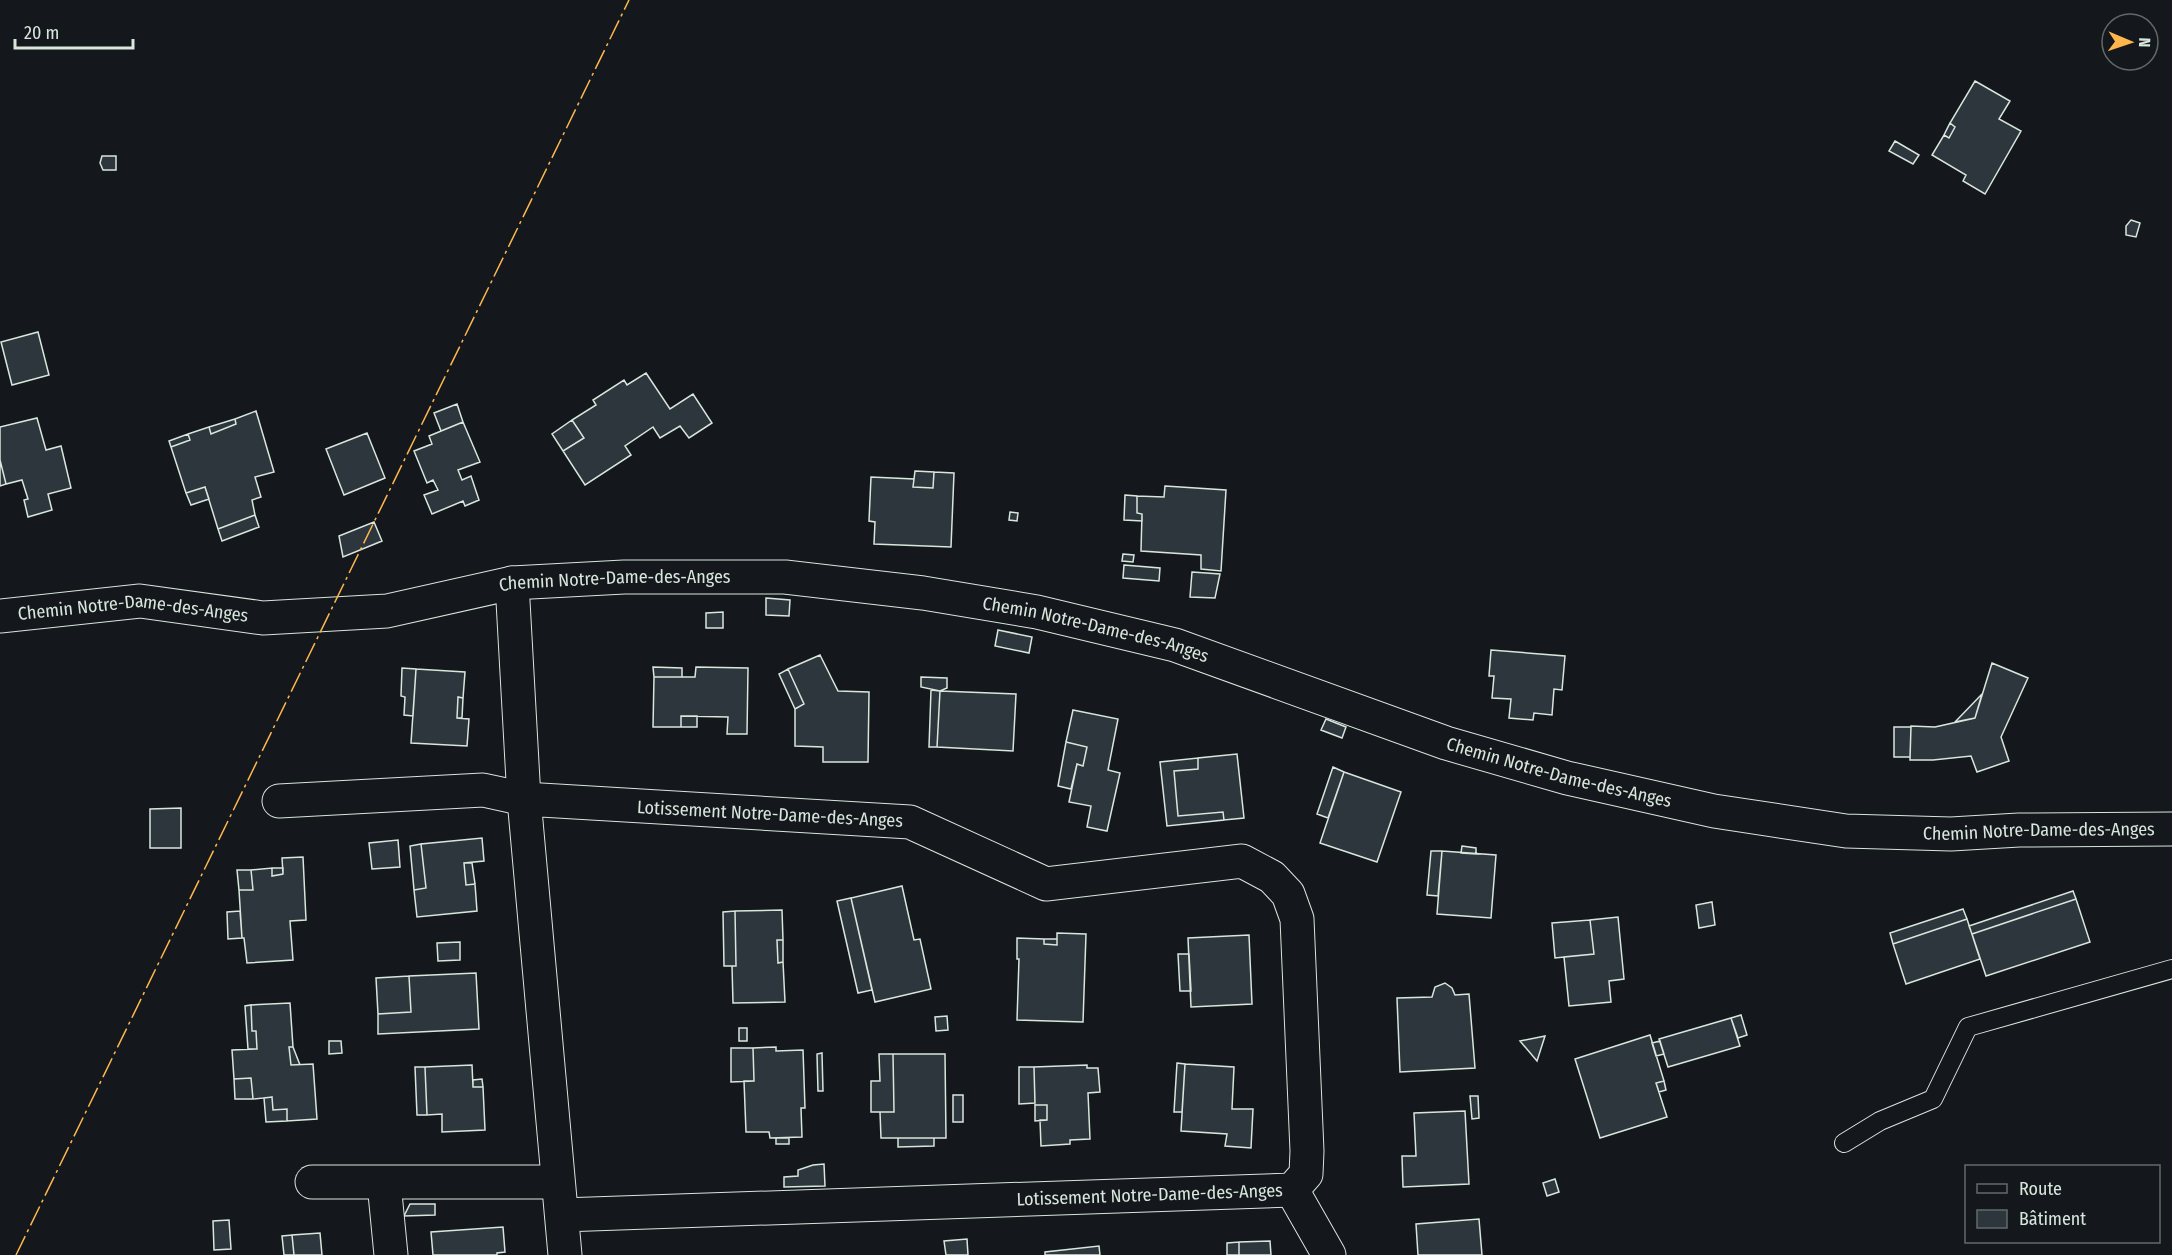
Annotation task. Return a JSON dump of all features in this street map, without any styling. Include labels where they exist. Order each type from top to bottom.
[{"type":"street","name":"Chemin Notre-Dame-des-Anges","points":[[0,616],[140,602],[263,618],[387,611],[512,583],[624,577],[785,577],[923,593],[1037,612],[1175,645],[1446,743],[1567,778],[1714,811],[1846,831],[1951,834],[2172,828]]},
{"type":"street","points":[[512,583],[524,799],[565,1255]]},
{"type":"street","name":"Lotissement Notre-Dame-des-Anges","points":[[279,801],[483,790],[524,799],[910,822],[1046,884],[1242,861],[1272,877],[1288,894],[1298,919],[1307,1151],[1306,1174],[1292,1190],[562,1215]]},
{"type":"street","points":[[312,1182],[557,1182]]},
{"type":"street","points":[[384,1183],[390,1255]]},
{"type":"street","points":[[1292,1190],[1329,1255]]},
{"type":"lane","points":[[1844,1143],[1880,1121],[1933,1099],[1968,1027],[2172,969]]},
{"type":"building","points":[[1975,81],[2010,101],[1999,119],[2021,131],[1985,194],[1963,181],[1966,175],[1932,155],[1944,135],[1949,138],[1955,127],[1950,123]]},
{"type":"building","points":[[1950,123],[1955,127],[1949,138],[1944,135]]},
{"type":"building","points":[[1895,141],[1919,155],[1913,164],[1889,151]]},
{"type":"building","points":[[102,156],[116,156],[116,170],[103,170],[100,163]]},
{"type":"building","points":[[2131,220],[2140,223],[2136,237],[2126,235],[2126,226]]},
{"type":"building","points":[[38,332],[49,375],[12,385],[1,342]]},
{"type":"building","points":[[646,373],[670,409],[693,394],[712,423],[689,438],[680,426],[660,438],[653,427],[625,446],[631,455],[585,485],[563,451],[584,438],[572,420],[596,405],[593,400],[624,380],[627,385]]},
{"type":"building","points":[[457,404],[463,422],[441,431],[434,413]]},
{"type":"building","points":[[256,411],[274,472],[255,477],[261,497],[252,500],[255,515],[218,529],[205,487],[186,493],[171,447],[190,440],[188,434],[209,427],[211,434],[236,424],[235,419]]},
{"type":"building","points":[[37,418],[46,450],[61,446],[71,488],[48,494],[52,510],[28,517],[24,500],[28,499],[22,480],[6,484],[0,460],[0,427]]},
{"type":"building","points":[[235,419],[236,424],[211,434],[209,427]]},
{"type":"building","points":[[572,420],[584,438],[563,451],[552,434]]},
{"type":"building","points":[[463,422],[480,462],[458,470],[462,480],[471,476],[479,500],[465,506],[463,501],[432,514],[424,495],[438,490],[433,480],[427,483],[414,451],[432,444],[429,436]]},
{"type":"building","points":[[367,433],[385,478],[344,495],[326,449]]},
{"type":"building","points":[[188,434],[190,440],[171,447],[169,441]]},
{"type":"building","points":[[0,460],[6,484],[0,486]]},
{"type":"building","points":[[915,471],[934,472],[933,488],[913,487]]},
{"type":"building","points":[[934,472],[954,473],[951,547],[874,544],[875,522],[869,521],[871,477],[914,479],[913,487],[933,488]]},
{"type":"building","points":[[1165,486],[1226,490],[1221,571],[1201,569],[1201,555],[1141,551],[1142,514],[1137,513],[1137,496],[1164,497]]},
{"type":"building","points":[[205,487],[209,499],[191,505],[186,493]]},
{"type":"building","points":[[1125,495],[1137,496],[1137,513],[1142,514],[1142,521],[1124,520]]},
{"type":"building","points":[[1010,512],[1018,513],[1017,521],[1009,520]]},
{"type":"building","points":[[255,515],[259,527],[222,541],[218,529]]},
{"type":"building","points":[[374,522],[382,541],[343,557],[339,536]]},
{"type":"building","points":[[1123,554],[1134,555],[1133,562],[1122,561]]},
{"type":"building","points":[[1124,565],[1160,568],[1159,581],[1123,578]]},
{"type":"building","points":[[1192,572],[1220,574],[1215,598],[1190,597]]},
{"type":"building","points":[[766,598],[790,600],[789,616],[766,615]]},
{"type":"building","points":[[723,612],[723,628],[706,628],[706,613]]},
{"type":"building","points":[[998,630],[1032,637],[1029,653],[995,646]]},
{"type":"building","points":[[1491,650],[1565,656],[1562,690],[1554,689],[1552,715],[1534,713],[1533,720],[1509,718],[1511,699],[1492,698],[1494,676],[1489,676]]},
{"type":"building","points":[[820,655],[838,691],[869,692],[868,762],[823,762],[823,747],[795,746],[795,709],[804,704],[788,669]]},
{"type":"building","points":[[1992,663],[2028,678],[2001,737],[2009,761],[1977,772],[1971,756],[1910,760],[1911,726],[1935,727],[1975,718]]},
{"type":"building","points":[[653,667],[682,668],[682,677],[654,677]]},
{"type":"building","points":[[696,667],[748,668],[747,734],[727,734],[728,717],[681,716],[681,727],[653,727],[654,677],[695,677]]},
{"type":"building","points":[[402,668],[416,669],[413,716],[404,715],[405,697],[401,696]]},
{"type":"building","points":[[416,669],[465,672],[463,698],[458,697],[457,718],[469,719],[467,746],[411,743]]},
{"type":"building","points":[[788,669],[804,704],[795,709],[779,674]]},
{"type":"building","points":[[921,677],[947,678],[947,688],[940,691],[921,687]]},
{"type":"building","points":[[931,690],[940,691],[937,747],[929,747]]},
{"type":"building","points":[[940,691],[1016,694],[1013,751],[937,747]]},
{"type":"building","points":[[1982,694],[1975,718],[1955,722]]},
{"type":"building","points":[[458,697],[463,698],[462,718],[457,718]]},
{"type":"building","points":[[1073,710],[1118,719],[1108,770],[1120,773],[1107,831],[1087,827],[1091,806],[1069,802],[1077,764],[1083,766],[1087,747],[1066,742]]},
{"type":"building","points":[[681,716],[697,716],[697,727],[681,727]]},
{"type":"building","points":[[1326,719],[1346,727],[1342,738],[1321,730]]},
{"type":"building","points":[[1894,727],[1911,727],[1910,757],[1894,757]]},
{"type":"building","points":[[1066,742],[1087,747],[1083,766],[1077,764],[1071,789],[1058,786]]},
{"type":"building","points":[[1237,754],[1244,818],[1224,820],[1223,812],[1178,816],[1174,771],[1198,769],[1198,758]]},
{"type":"building","points":[[1198,758],[1198,769],[1174,771],[1178,816],[1223,812],[1224,820],[1167,826],[1160,762]]},
{"type":"building","points":[[1333,767],[1344,772],[1328,818],[1317,814]]},
{"type":"building","points":[[1344,772],[1401,792],[1377,862],[1320,843]]},
{"type":"building","points":[[181,808],[181,848],[150,848],[150,809]]},
{"type":"building","points":[[482,838],[484,861],[464,863],[466,885],[475,884],[477,911],[417,917],[414,890],[426,888],[421,844]]},
{"type":"building","points":[[398,840],[400,867],[372,869],[369,843]]},
{"type":"building","points":[[421,844],[426,888],[414,890],[410,846]]},
{"type":"building","points":[[1462,846],[1476,848],[1476,854],[1461,853]]},
{"type":"building","points":[[1431,851],[1442,851],[1438,896],[1427,895]]},
{"type":"building","points":[[1442,851],[1496,855],[1491,918],[1437,914]]},
{"type":"building","points":[[303,857],[306,920],[290,921],[293,960],[247,963],[244,938],[242,938],[239,890],[253,890],[251,870],[272,868],[272,876],[283,874],[282,858]]},
{"type":"building","points":[[464,863],[472,863],[475,884],[466,885]]},
{"type":"building","points":[[272,868],[283,868],[283,874],[272,876]]},
{"type":"building","points":[[237,870],[251,870],[253,890],[239,890]]},
{"type":"building","points":[[902,886],[914,940],[920,939],[931,989],[875,1002],[851,898]]},
{"type":"building","points":[[2073,891],[2076,899],[1972,934],[1969,926]]},
{"type":"building","points":[[851,898],[872,990],[858,993],[837,901]]},
{"type":"building","points":[[2076,899],[2090,942],[1986,976],[1972,934]]},
{"type":"building","points":[[1712,902],[1715,925],[1699,928],[1696,905]]},
{"type":"building","points":[[1963,909],[1967,919],[1893,944],[1890,933]]},
{"type":"building","points":[[782,910],[783,940],[777,940],[778,963],[783,962],[785,1002],[733,1003],[732,966],[736,966],[735,911]]},
{"type":"building","points":[[240,911],[242,938],[228,939],[227,912]]},
{"type":"building","points":[[735,911],[736,966],[724,966],[723,912]]},
{"type":"building","points":[[1618,917],[1624,979],[1609,981],[1611,1002],[1569,1006],[1564,957],[1594,954],[1590,920]]},
{"type":"building","points":[[1967,919],[1980,959],[1906,984],[1893,944]]},
{"type":"building","points":[[1590,920],[1594,954],[1555,958],[1552,923]]},
{"type":"building","points":[[1057,933],[1086,934],[1083,1022],[1017,1020],[1019,959],[1017,959],[1017,938],[1044,939],[1044,944],[1057,945]]},
{"type":"building","points":[[1249,935],[1252,1004],[1191,1007],[1188,938]]},
{"type":"building","points":[[1044,939],[1057,939],[1057,945],[1044,944]]},
{"type":"building","points":[[777,940],[783,940],[783,962],[778,963]]},
{"type":"building","points":[[460,942],[460,960],[438,961],[437,943]]},
{"type":"building","points":[[1178,954],[1189,954],[1191,991],[1180,991]]},
{"type":"building","points":[[476,973],[479,1029],[378,1034],[378,1014],[411,1012],[409,976]]},
{"type":"building","points":[[409,976],[411,1012],[378,1014],[376,978]]},
{"type":"building","points":[[1445,983],[1452,988],[1455,995],[1469,994],[1475,1068],[1400,1072],[1397,998],[1432,997],[1435,987]]},
{"type":"building","points":[[290,1003],[293,1047],[289,1047],[291,1065],[313,1064],[317,1119],[287,1121],[287,1109],[273,1110],[272,1097],[253,1099],[251,1078],[234,1079],[232,1050],[257,1049],[256,1031],[252,1031],[251,1005]]},
{"type":"building","points":[[251,1005],[252,1031],[256,1031],[257,1049],[248,1049],[245,1006]]},
{"type":"building","points":[[1741,1015],[1747,1035],[1738,1038],[1731,1018]]},
{"type":"building","points":[[947,1016],[948,1030],[936,1031],[935,1017]]},
{"type":"building","points":[[1731,1018],[1740,1046],[1668,1067],[1659,1039]]},
{"type":"building","points":[[739,1028],[747,1028],[747,1041],[739,1041]]},
{"type":"building","points":[[1650,1035],[1664,1081],[1656,1083],[1667,1117],[1600,1138],[1575,1059]]},
{"type":"building","points":[[1545,1036],[1537,1061],[1520,1041]]},
{"type":"building","points":[[329,1041],[341,1041],[342,1053],[329,1054]]},
{"type":"building","points":[[1660,1041],[1664,1054],[1656,1056],[1652,1043]]},
{"type":"building","points":[[289,1047],[293,1047],[300,1065],[291,1065]]},
{"type":"building","points":[[776,1047],[776,1051],[803,1050],[805,1108],[801,1108],[802,1137],[770,1138],[769,1132],[746,1132],[744,1081],[754,1081],[753,1048]]},
{"type":"building","points":[[731,1048],[753,1048],[754,1081],[731,1082]]},
{"type":"building","points":[[822,1053],[823,1091],[818,1091],[817,1054]]},
{"type":"building","points":[[879,1054],[893,1054],[894,1112],[871,1112],[871,1081],[880,1081]]},
{"type":"building","points":[[893,1054],[945,1054],[946,1138],[881,1138],[880,1112],[894,1112]]},
{"type":"building","points":[[1177,1063],[1185,1064],[1182,1112],[1174,1112]]},
{"type":"building","points":[[1185,1064],[1234,1067],[1232,1109],[1253,1109],[1251,1148],[1225,1146],[1227,1134],[1181,1131]]},
{"type":"building","points":[[472,1065],[473,1087],[483,1087],[485,1130],[442,1132],[442,1114],[427,1115],[425,1067]]},
{"type":"building","points":[[1087,1065],[1087,1068],[1098,1068],[1100,1092],[1088,1093],[1090,1139],[1070,1140],[1070,1144],[1041,1146],[1040,1120],[1047,1120],[1047,1105],[1035,1105],[1034,1067]]},
{"type":"building","points":[[415,1067],[425,1067],[427,1115],[417,1115]]},
{"type":"building","points":[[1019,1067],[1034,1067],[1035,1103],[1019,1104]]},
{"type":"building","points":[[251,1078],[253,1099],[235,1099],[234,1079]]},
{"type":"building","points":[[482,1079],[483,1087],[473,1087],[473,1080]]},
{"type":"building","points":[[1664,1081],[1666,1090],[1659,1092],[1656,1083]]},
{"type":"building","points":[[953,1095],[963,1095],[963,1122],[953,1122]]},
{"type":"building","points":[[1470,1096],[1478,1096],[1479,1118],[1472,1119]]},
{"type":"building","points":[[272,1097],[273,1110],[287,1109],[287,1121],[266,1122],[264,1098]]},
{"type":"building","points":[[1035,1105],[1047,1105],[1047,1120],[1035,1121]]},
{"type":"building","points":[[1465,1111],[1469,1184],[1403,1187],[1402,1156],[1416,1156],[1414,1113]]},
{"type":"building","points":[[776,1138],[789,1138],[789,1144],[776,1144]]},
{"type":"building","points":[[898,1138],[934,1138],[934,1146],[898,1147]]},
{"type":"building","points":[[824,1164],[825,1186],[784,1187],[784,1177],[798,1176],[798,1170]]},
{"type":"building","points":[[1555,1179],[1559,1192],[1547,1196],[1543,1183]]},
{"type":"building","points":[[410,1204],[435,1204],[435,1215],[404,1216]]},
{"type":"building","points":[[1479,1219],[1482,1255],[1418,1255],[1416,1224]]},
{"type":"building","points":[[229,1220],[231,1249],[214,1250],[213,1221]]},
{"type":"building","points":[[503,1227],[505,1252],[497,1253],[497,1255],[433,1255],[431,1232]]},
{"type":"building","points":[[320,1233],[322,1255],[294,1255],[292,1235]]},
{"type":"building","points":[[292,1235],[294,1255],[284,1255],[282,1236]]},
{"type":"building","points":[[967,1239],[968,1255],[946,1255],[944,1241]]},
{"type":"building","points":[[1270,1241],[1271,1255],[1239,1255],[1239,1242]]},
{"type":"building","points":[[1239,1242],[1239,1255],[1227,1255],[1227,1243]]},
{"type":"building","points":[[1099,1246],[1100,1255],[1045,1255],[1045,1252]]},
{"type":"power","points":[[16,1255],[629,0]]}]
